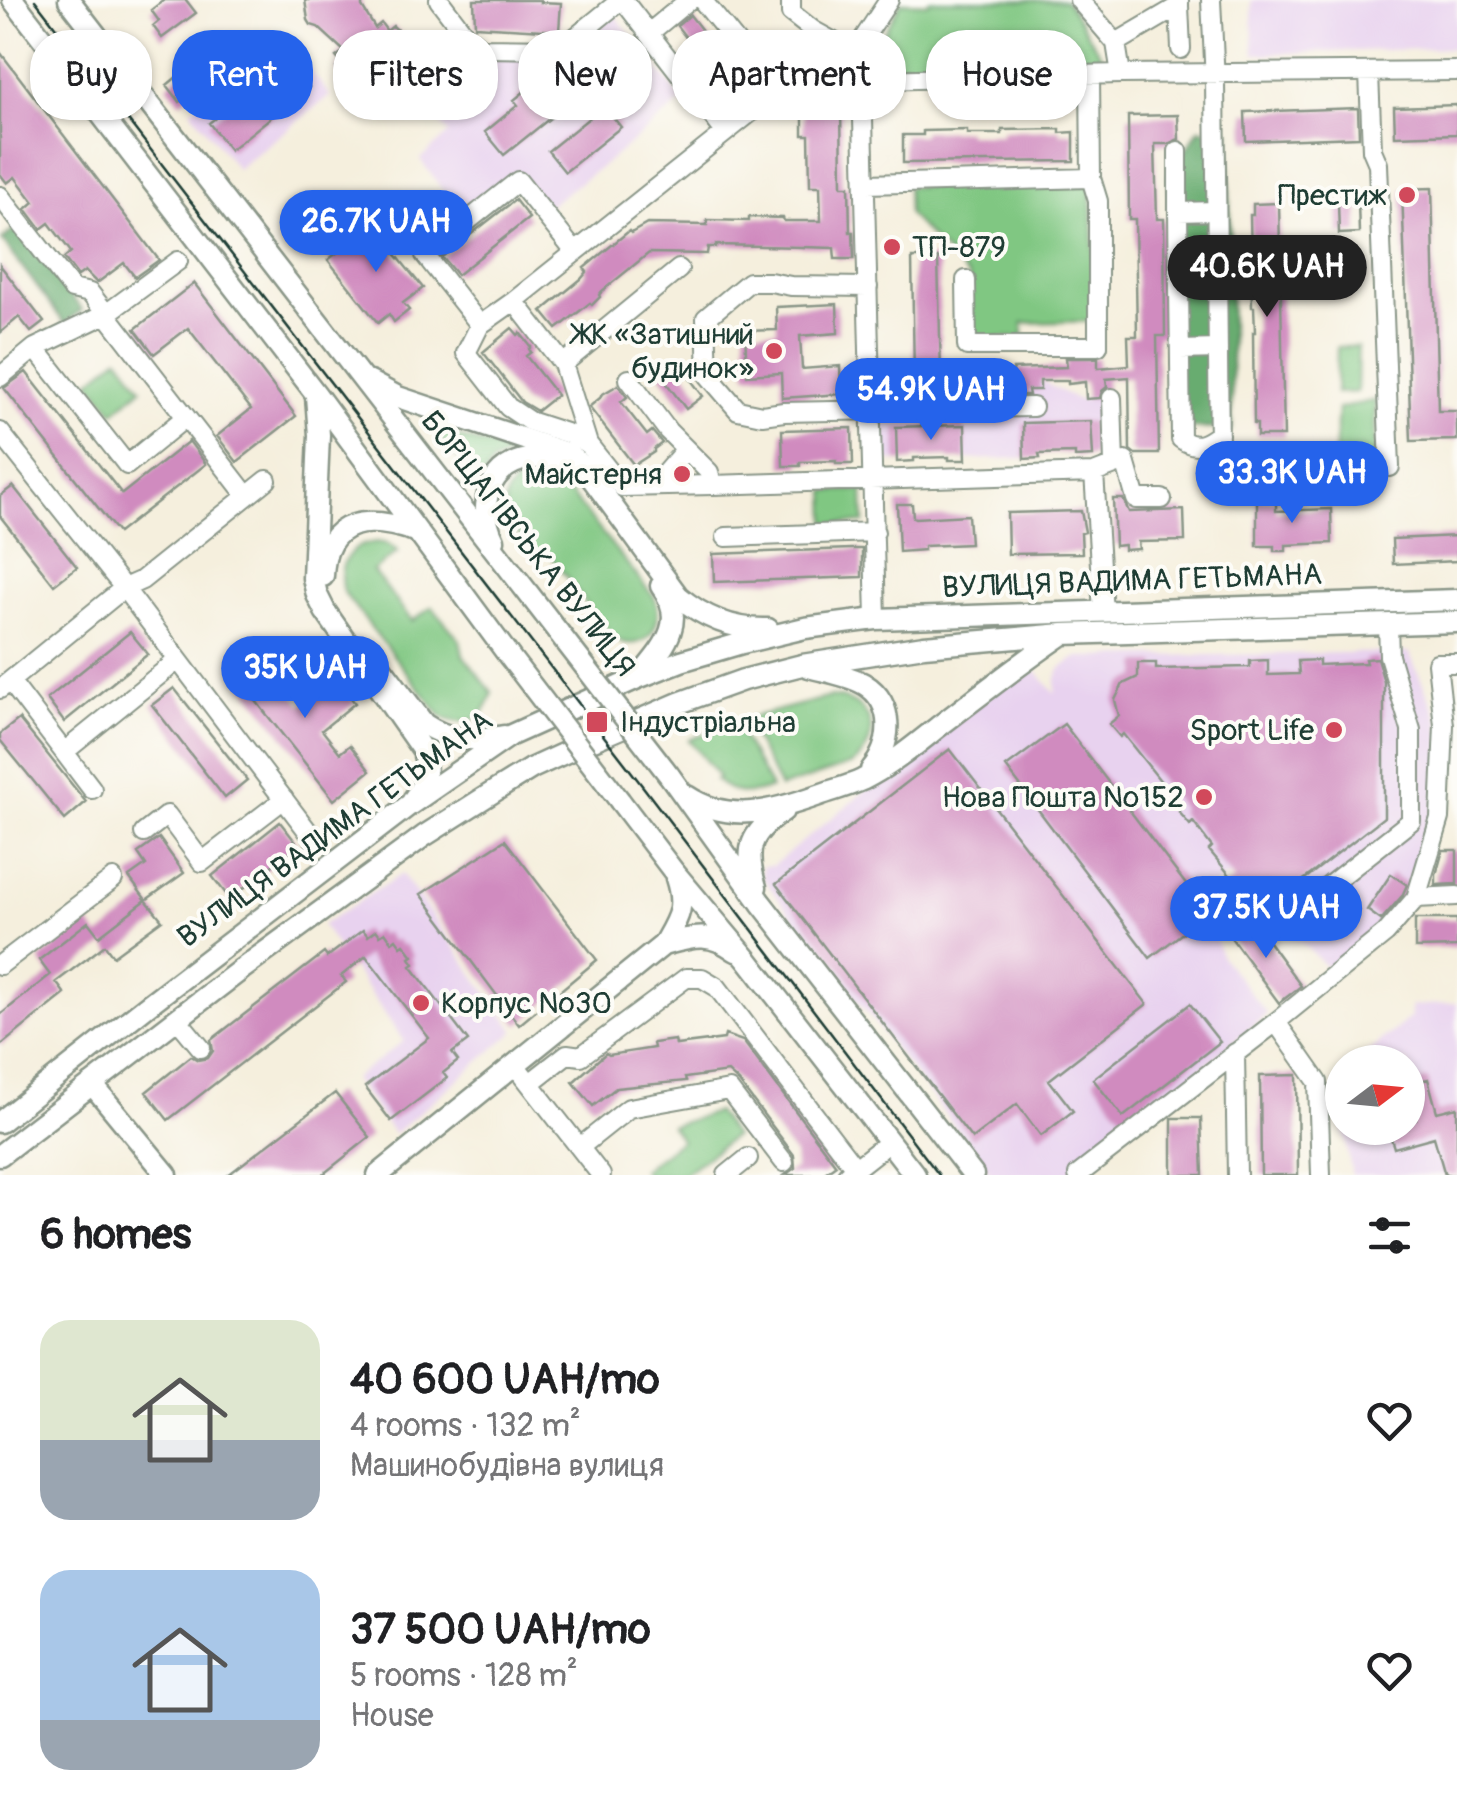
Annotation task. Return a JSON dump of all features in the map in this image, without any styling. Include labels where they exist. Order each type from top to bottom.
[{"type":"main road","points":[[13,0],[316,394],[508,656],[915,1175]]},
{"type":"main road","name":"БОРЩАГІВСЬКА ВУЛИЦЯ","points":[[69,0],[560,633],[760,904],[973,1175]]},
{"type":"main road","points":[[360,377],[398,397],[568,454],[583,466],[678,596],[696,611],[739,628],[806,628]]},
{"type":"main road","points":[[316,394],[319,435],[313,578],[325,611],[423,752],[426,774],[408,806]]},
{"type":"main road","points":[[506,565],[488,529],[486,495],[494,479],[521,459],[556,460],[570,469],[668,594],[674,618],[669,638],[640,677]]},
{"type":"main road","points":[[415,532],[381,522],[365,522],[346,529],[333,540],[325,556],[326,590],[424,724],[466,740],[511,734]]},
{"type":"main road","name":"ВУЛИЦЯ ВАДИМА ГЕТЬМАНА","points":[[0,1122],[408,806],[511,734],[681,661],[806,628],[876,620],[1457,600]]},
{"type":"main road","name":"ВУЛИЦЯ ВАДИМА ГЕТЬМАНА","points":[[0,1155],[424,836],[532,768],[679,703],[742,680],[802,666],[924,646],[1063,634],[1457,622]]},
{"type":"main road","points":[[675,784],[700,805],[737,814],[791,805],[860,781],[894,762],[1063,634]]},
{"type":"main road","points":[[802,666],[863,684],[884,707],[888,734],[884,754],[860,781]]},
{"type":"main road","points":[[760,904],[749,866],[753,840],[769,820],[791,805]]},
{"type":"main road","points":[[378,1175],[663,945],[680,913],[681,892],[674,872]]},
{"type":"main road","points":[[663,945],[698,936],[722,941],[748,960]]},
{"type":"main road","points":[[92,1084],[168,1175]]},
{"type":"street","points":[[439,0],[481,48],[561,49],[622,0],[647,30]]},
{"type":"street","points":[[652,31],[689,0]]},
{"type":"street","points":[[702,0],[727,30]]},
{"type":"street","points":[[791,0],[791,13],[812,30]]},
{"type":"street","points":[[869,30],[889,0]]},
{"type":"street","points":[[1080,0],[1116,43],[1121,74]]},
{"type":"street","points":[[1178,151],[1181,439],[1189,445],[1205,444],[1219,441],[1211,0]]},
{"type":"street","points":[[1116,43],[1179,3],[1181,49]]},
{"type":"street","points":[[652,37],[725,132]]},
{"type":"street","points":[[906,79],[1457,71]]},
{"type":"street","points":[[1368,73],[1372,150],[1378,164],[1390,467]]},
{"type":"street","points":[[966,280],[967,346],[1098,346],[1098,201],[1091,178],[1090,75]]},
{"type":"street","points":[[588,444],[530,421],[508,407],[466,353],[480,325],[740,120]]},
{"type":"street","points":[[861,120],[866,184],[876,620]]},
{"type":"street","points":[[866,184],[1091,178]]},
{"type":"street","points":[[480,325],[424,255],[518,180],[575,252]]},
{"type":"street","points":[[0,196],[72,290],[90,293],[247,496]]},
{"type":"street","points":[[1178,212],[1216,211]]},
{"type":"street","points":[[0,376],[35,348],[106,314],[178,261]]},
{"type":"street","points":[[562,364],[680,270]]},
{"type":"street","points":[[868,286],[749,282],[706,318],[708,375],[738,410],[762,415],[1033,407]]},
{"type":"street","points":[[514,302],[562,364],[588,444],[622,486],[1094,473],[1125,461],[1136,500],[1162,499]]},
{"type":"street","points":[[35,348],[126,464],[186,417]]},
{"type":"street","points":[[1180,350],[1218,349]]},
{"type":"street","points":[[629,379],[668,432],[709,472],[712,484]]},
{"type":"street","points":[[1112,398],[1114,465]]},
{"type":"street","points":[[0,432],[313,838]]},
{"type":"street","points":[[654,486],[686,449]]},
{"type":"street","points":[[1094,473],[1103,612]]},
{"type":"street","points":[[92,789],[5,685],[266,480]]},
{"type":"street","points":[[726,537],[875,532]]},
{"type":"street","points":[[1297,910],[1411,821],[1411,730],[1389,656],[1388,624]]},
{"type":"street","points":[[64,752],[178,660]]},
{"type":"street","points":[[1078,1175],[1386,933],[1416,898],[1440,818],[1444,725],[1437,663],[1457,663]]},
{"type":"street","points":[[144,833],[168,815],[202,862],[284,800]]},
{"type":"street","points":[[0,966],[113,879]]},
{"type":"street","points":[[1416,898],[1457,896]]},
{"type":"street","points":[[530,1084],[567,1054],[581,1056],[686,978],[702,978],[717,987],[851,1172],[889,1142]]},
{"type":"street","points":[[178,1018],[201,1048]]},
{"type":"street","points":[[1276,1022],[1318,1082],[1321,1175]]},
{"type":"street","points":[[1235,1053],[1236,1175]]},
{"type":"street","points":[[515,1064],[601,1175]]},
{"type":"street","points":[[580,1147],[630,1108],[729,1090],[784,1162]]},
{"type":"street","points":[[727,1175],[748,1158]]},
{"type":"shaded area","points":[[1251,0],[1457,0],[1457,48],[1254,54]]},
{"type":"shaded area","points":[[615,15],[627,30],[596,30]]},
{"type":"shaded area","points":[[518,55],[518,120],[652,120],[652,62],[672,87],[672,110],[546,207],[523,179],[461,216],[420,159],[449,134],[437,120],[498,120],[498,57]]},
{"type":"shaded area","points":[[313,73],[330,96],[313,109]]},
{"type":"shaded area","points":[[199,120],[299,120],[237,169]]},
{"type":"shaded area","points":[[1037,379],[1078,400],[1103,401],[1108,455],[914,458],[897,462],[889,461],[885,454],[883,390],[889,383]]},
{"type":"shaded area","points":[[1409,652],[1440,722],[1441,770],[1421,872],[1390,921],[1328,969],[1266,909],[1262,911],[1236,878],[1225,877],[1202,894],[1221,956],[1267,1014],[1071,1175],[992,1175],[762,877],[762,866],[772,866],[936,734],[1025,670],[1038,672],[1055,694],[1061,668],[1077,657]]},
{"type":"shaded area","points":[[402,874],[515,1031],[394,1134],[353,1079],[404,1041],[322,925]]},
{"type":"shaded area","points":[[1457,1003],[1457,1175],[1352,1175],[1346,1145],[1425,1145],[1425,1045],[1376,1045],[1411,1017],[1410,1006]]},
{"type":"green space","points":[[1066,1],[1085,30],[926,30],[926,64],[906,64],[906,30],[885,30],[901,2]]},
{"type":"green space","points":[[1087,33],[1105,61],[1087,61]]},
{"type":"green space","points":[[1199,129],[1229,131],[1232,429],[1174,428],[1169,176]]},
{"type":"green space","points":[[1091,183],[1097,321],[1023,323],[1023,337],[970,339],[969,277],[908,214],[907,187]]},
{"type":"green space","points":[[17,226],[82,310],[65,324],[2,240]]},
{"type":"green space","points":[[1337,347],[1358,347],[1357,392],[1336,393]]},
{"type":"green space","points":[[119,357],[142,388],[114,412],[90,381]]},
{"type":"green space","points":[[1375,400],[1375,478],[1347,475],[1334,465],[1338,409]]},
{"type":"green space","points":[[433,430],[514,452],[492,463],[480,483]]},
{"type":"green space","points":[[533,474],[550,477],[564,486],[654,597],[656,623],[640,642],[622,642],[615,637],[546,550],[536,557],[519,536],[505,501],[517,482]]},
{"type":"green space","points":[[863,490],[864,523],[827,524],[826,491]]},
{"type":"green space","points":[[377,542],[398,551],[373,571],[412,621],[432,607],[460,640],[463,655],[492,692],[485,709],[474,719],[459,722],[442,717],[343,592],[341,573],[347,558],[359,547]]},
{"type":"green space","points":[[830,697],[856,704],[864,712],[871,732],[863,754],[853,764],[780,788],[744,719]]},
{"type":"green space","points":[[734,722],[771,788],[742,793],[722,785],[689,740]]},
{"type":"green space","points":[[716,1112],[734,1136],[683,1175],[646,1175],[642,1170],[681,1140],[671,1126]]},
{"type":"building","points":[[164,0],[186,0],[196,13],[162,38],[153,26],[159,21],[151,10]]},
{"type":"building","points":[[305,0],[362,0],[375,28],[381,23],[386,30],[333,30],[333,41],[308,20]]},
{"type":"building","points":[[474,0],[561,3],[559,30],[475,26]]},
{"type":"building","points":[[690,15],[702,30],[680,30],[677,26]]},
{"type":"building","points":[[0,52],[30,91],[30,120],[52,120],[159,260],[135,277],[124,263],[97,283],[85,271],[78,276],[64,258],[71,252],[49,223],[41,229],[26,209],[34,202],[15,177],[7,183],[0,174]]},
{"type":"building","points":[[518,105],[518,120],[548,120],[504,155],[485,132]]},
{"type":"building","points":[[1457,105],[1457,134],[1395,136],[1394,107]]},
{"type":"building","points":[[1358,108],[1359,137],[1246,141],[1245,112]]},
{"type":"building","points":[[1178,115],[1179,139],[1155,144],[1157,219],[1164,219],[1165,336],[1157,336],[1159,454],[1135,454],[1130,450],[1129,377],[1106,379],[1107,387],[1100,398],[1086,399],[1085,382],[1068,381],[1040,381],[1040,390],[1014,395],[1013,369],[1067,367],[1066,358],[1098,358],[1098,368],[1129,365],[1128,336],[1137,336],[1135,219],[1129,219],[1128,116]]},
{"type":"building","points":[[213,120],[268,120],[230,150],[209,123]]},
{"type":"building","points":[[587,120],[615,120],[621,127],[565,172],[548,151]]},
{"type":"building","points":[[803,120],[841,120],[842,186],[849,186],[854,259],[835,259],[834,248],[802,247],[716,245],[708,247],[707,254],[649,253],[602,291],[592,305],[557,329],[542,311],[581,279],[587,272],[584,268],[629,231],[647,224],[707,225],[707,220],[749,221],[749,217],[821,221],[820,186],[810,186],[809,135],[803,135]]},
{"type":"building","points":[[1060,129],[1060,133],[1074,132],[1074,161],[903,163],[903,135],[923,135],[923,131],[1002,134],[1002,130]]},
{"type":"building","points":[[1432,188],[1438,411],[1457,411],[1457,440],[1411,441],[1402,189]]},
{"type":"building","points":[[515,200],[529,218],[457,275],[442,257]]},
{"type":"building","points":[[1358,202],[1359,233],[1339,234],[1338,203]]},
{"type":"building","points":[[1279,203],[1284,436],[1257,436],[1250,215],[1253,204]]},
{"type":"building","points":[[372,225],[423,288],[403,303],[409,310],[394,322],[389,314],[378,323],[328,260]]},
{"type":"building","points":[[912,258],[938,258],[941,375],[914,376]]},
{"type":"building","points":[[0,265],[44,322],[31,332],[19,317],[0,333]]},
{"type":"building","points":[[194,283],[296,416],[237,462],[217,436],[251,409],[188,328],[154,354],[135,329]]},
{"type":"building","name":"ЖК «Затишний будинок»","points":[[837,304],[838,333],[800,336],[802,369],[840,366],[841,394],[782,398],[781,373],[747,375],[745,331],[777,330],[776,307]]},
{"type":"building","points":[[512,328],[531,347],[526,356],[557,395],[537,411],[522,402],[483,352]]},
{"type":"building","points":[[676,360],[703,396],[686,409],[659,373]]},
{"type":"building","points":[[26,372],[122,494],[189,441],[206,464],[118,533],[4,388]]},
{"type":"building","points":[[618,385],[627,397],[621,402],[647,435],[652,431],[662,443],[634,465],[589,407]]},
{"type":"building","points":[[1091,421],[1093,456],[1039,454],[1040,458],[1024,459],[1023,423]]},
{"type":"building","points":[[965,425],[966,460],[914,458],[897,462],[896,427]]},
{"type":"building","points":[[852,428],[853,464],[800,462],[800,466],[783,466],[782,430]]},
{"type":"building","points":[[13,486],[77,567],[54,585],[0,516],[0,496]]},
{"type":"building","points":[[1113,499],[1123,499],[1129,512],[1184,510],[1185,541],[1138,542],[1139,549],[1115,546]]},
{"type":"building","points":[[1276,500],[1276,511],[1331,509],[1332,543],[1286,545],[1286,551],[1257,546],[1257,501]]},
{"type":"building","points":[[897,504],[912,504],[915,518],[968,515],[970,544],[924,546],[924,550],[899,552]]},
{"type":"building","points":[[1081,511],[1085,532],[1081,533],[1082,553],[1008,554],[1007,513]]},
{"type":"building","points":[[1457,536],[1457,561],[1393,564],[1392,539]]},
{"type":"building","points":[[862,549],[862,577],[714,582],[713,554]]},
{"type":"building","points":[[130,632],[148,654],[64,722],[47,699]]},
{"type":"building","points":[[271,644],[288,664],[277,673],[302,705],[336,679],[355,703],[322,730],[340,753],[350,745],[370,771],[334,800],[234,673]]},
{"type":"building","points":[[1377,658],[1384,682],[1384,817],[1301,882],[1306,888],[1268,918],[1248,893],[1218,913],[1215,908],[1150,958],[1006,767],[1064,724],[1200,903],[1234,880],[1123,734],[1120,737],[1109,724],[1119,716],[1115,700],[1123,684],[1138,677],[1138,663],[1156,663],[1156,669],[1250,667],[1250,661],[1268,660],[1268,675],[1299,674],[1298,661],[1319,660],[1319,665],[1366,663],[1365,659]]},
{"type":"building","points":[[174,688],[247,780],[225,798],[152,705]]},
{"type":"building","points":[[19,719],[86,802],[65,820],[0,740],[0,734]]},
{"type":"building","points":[[950,749],[1147,1004],[1049,1080],[1073,1111],[1041,1136],[1017,1104],[972,1139],[776,884]]},
{"type":"building","points":[[280,822],[298,845],[230,899],[212,876]]},
{"type":"building","points":[[159,838],[184,873],[146,900],[129,877],[146,865],[138,853]]},
{"type":"building","points":[[505,840],[597,960],[519,1025],[421,894]]},
{"type":"building","points":[[1443,850],[1457,850],[1457,884],[1436,885]]},
{"type":"building","points":[[1391,874],[1407,885],[1381,920],[1367,910]]},
{"type":"building","points":[[146,900],[162,920],[113,956],[105,945],[56,982],[65,994],[0,1046],[0,1015],[50,975],[39,960],[88,922],[99,936]]},
{"type":"building","points":[[1415,919],[1457,919],[1457,947],[1415,948]]},
{"type":"building","points":[[1253,920],[1301,986],[1279,1003],[1230,936]]},
{"type":"building","points":[[363,930],[368,936],[376,930],[380,935],[385,932],[392,942],[396,939],[401,946],[404,944],[413,956],[411,966],[468,1041],[452,1053],[458,1061],[443,1073],[447,1078],[391,1121],[365,1087],[429,1038],[366,956],[341,976],[346,982],[168,1120],[146,1092],[191,1056],[198,1060],[208,1058],[213,1051],[211,1040],[324,953],[327,957]]},
{"type":"building","points":[[1190,1004],[1220,1042],[1123,1117],[1093,1079]]},
{"type":"building","points":[[725,1035],[743,1041],[836,1165],[822,1175],[785,1175],[795,1168],[794,1155],[728,1072],[616,1088],[593,1106],[573,1082],[606,1053],[654,1048],[653,1043],[675,1040],[676,1045],[724,1039]]},
{"type":"building","points":[[1297,1075],[1298,1175],[1261,1175],[1260,1076]]},
{"type":"building","points":[[1428,1079],[1437,1112],[1457,1107],[1457,1175],[1445,1175],[1434,1137],[1425,1139]]},
{"type":"building","points":[[335,1093],[370,1137],[322,1175],[228,1175]]},
{"type":"building","points":[[1172,1118],[1201,1118],[1203,1175],[1172,1175]]},
{"type":"tram line","points":[[35,0],[939,1175]]},
{"type":"place","name":"Престиж","points":[[1407,195]]},
{"type":"place","name":"ТП-879","points":[[892,247]]},
{"type":"place","name":"ЖК «Затишний будинок»","points":[[774,351]]},
{"type":"place","name":"Майстерня","points":[[682,474]]},
{"type":"place","name":"Індустріальна","points":[[597,722]]},
{"type":"place","name":"Sport Life","points":[[1334,730]]},
{"type":"place","name":"Нова Пошта №152","points":[[1204,797]]},
{"type":"place","name":"Корпус №30","points":[[421,1003]]}]
